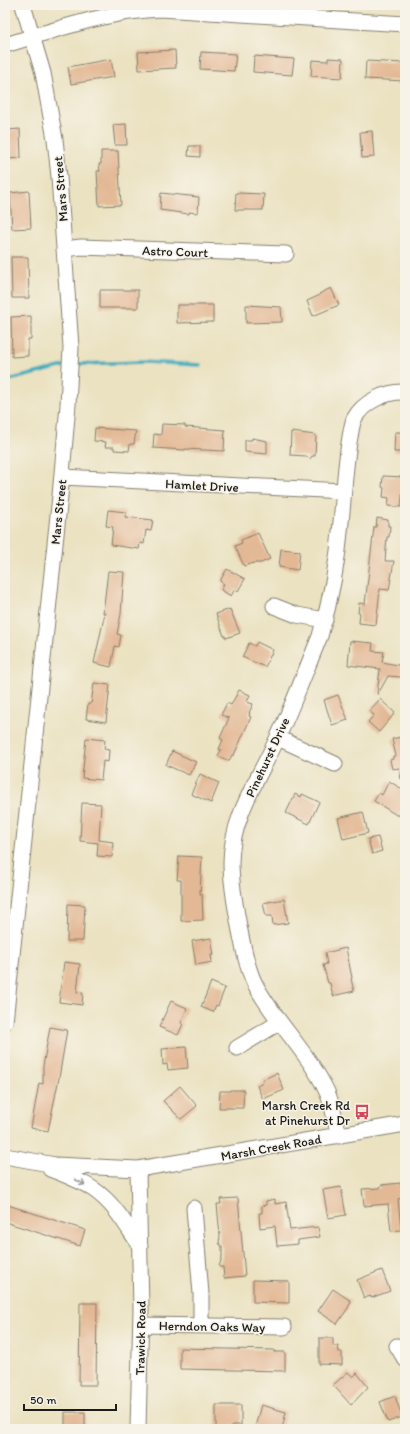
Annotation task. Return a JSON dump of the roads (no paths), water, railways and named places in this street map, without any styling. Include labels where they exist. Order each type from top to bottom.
[{"type":"street","name":"Mars Street","points":[[5,1022],[62,478],[71,347],[55,139],[49,104],[33,37],[23,5]]},
{"type":"street","points":[[5,45],[118,14],[140,10],[162,9],[405,24]]},
{"type":"street","name":"Astro Court","points":[[64,249],[80,247],[286,254]]},
{"type":"street","name":"Pinehurst Drive","points":[[339,1136],[328,1093],[309,1062],[280,1022],[255,983],[247,964],[237,914],[231,862],[237,826],[246,803],[278,738],[320,636],[325,620],[334,579],[341,523],[343,491],[354,420],[364,405],[383,395],[405,392]]},
{"type":"street","name":"Hamlet Drive","points":[[62,478],[343,491]]},
{"type":"street","points":[[274,606],[297,615],[325,620]]},
{"type":"street","points":[[278,738],[335,764]]},
{"type":"street","points":[[236,1048],[280,1022]]},
{"type":"street","name":"Marsh Creek Road","points":[[138,1169],[405,1124]]},
{"type":"street","points":[[5,1156],[31,1161],[81,1167],[138,1169]]},
{"type":"street","points":[[31,1161],[67,1175],[92,1188],[101,1195],[110,1203],[140,1247]]},
{"type":"street","name":"Trawick Road","points":[[138,1169],[141,1325],[138,1429]]},
{"type":"street","points":[[194,1208],[202,1294],[201,1326]]},
{"type":"street","name":"Herndon Oaks Way","points":[[141,1325],[284,1327]]},
{"type":"street","points":[[397,1346],[405,1359]]},
{"type":"waterway","points":[[79,364],[144,362],[200,365]]},
{"type":"waterway","points":[[5,381],[64,366]]},
{"type":"place","name":"Marsh Creek Rd at Pinehurst Dr","points":[[362,1112]]}]
